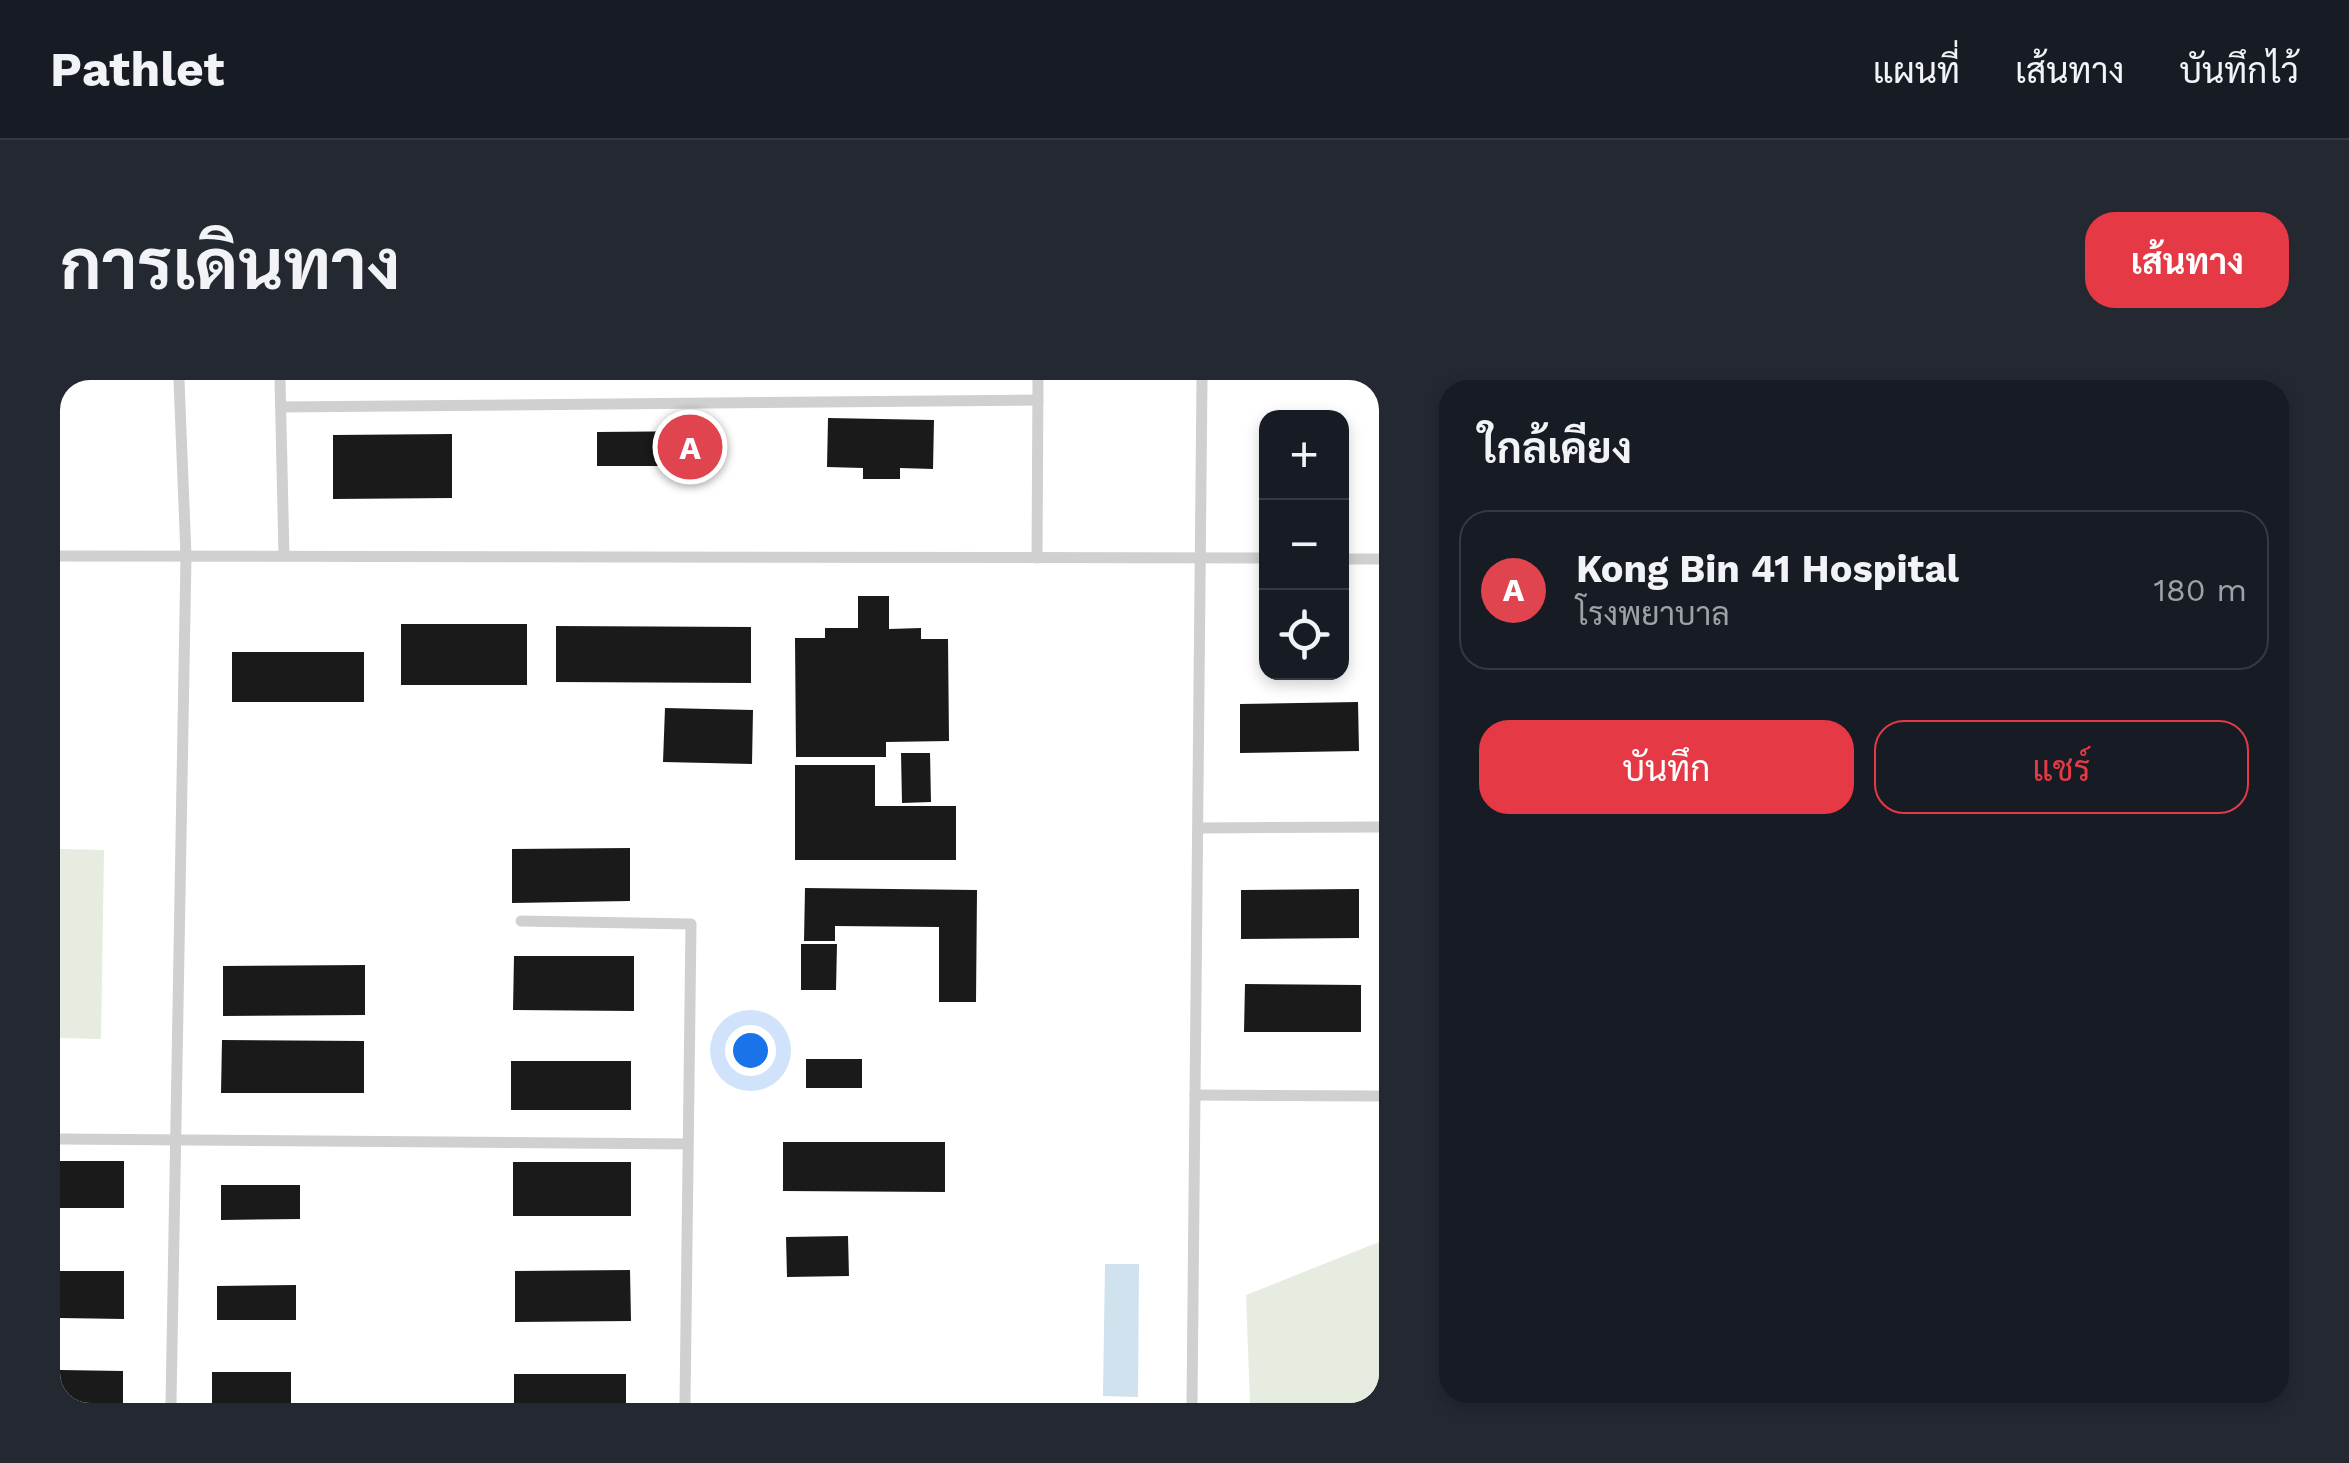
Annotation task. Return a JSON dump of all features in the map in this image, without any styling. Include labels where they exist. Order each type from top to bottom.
[{"type":"lane","points":[[171,1403],[186,556],[180,380]]},
{"type":"lane","points":[[280,380],[284,556]]},
{"type":"lane","points":[[1037,558],[1038,380]]},
{"type":"lane","points":[[1192,1403],[1202,380]]},
{"type":"lane","points":[[280,407],[1038,400]]},
{"type":"lane","points":[[60,556],[1259,558]]},
{"type":"lane","points":[[1349,558],[1379,559]]},
{"type":"lane","points":[[1198,828],[1379,827]]},
{"type":"lane","points":[[521,921],[691,924],[684,1403]]},
{"type":"lane","points":[[1195,1095],[1379,1096]]},
{"type":"lane","points":[[60,1139],[688,1144]]},
{"type":"shaded area","points":[[60,849],[104,850],[101,1039],[60,1038]]},
{"type":"shaded area","points":[[1379,1242],[1379,1403],[1250,1403],[1246,1295]]},
{"type":"water","points":[[1105,1264],[1139,1264],[1138,1397],[1103,1396]]},
{"type":"building","points":[[828,418],[934,420],[933,469],[900,468],[900,479],[863,479],[863,468],[827,467]]},
{"type":"building","points":[[708,431],[708,466],[597,466],[597,432]]},
{"type":"building","points":[[452,434],[452,498],[333,499],[333,435]]},
{"type":"building","points":[[858,596],[889,596],[889,629],[921,628],[921,639],[948,639],[949,741],[886,742],[886,757],[796,757],[795,638],[825,638],[825,628],[858,628]]},
{"type":"building","points":[[401,624],[527,624],[527,685],[401,685]]},
{"type":"building","points":[[556,626],[751,627],[751,683],[556,682]]},
{"type":"building","points":[[232,652],[364,652],[364,702],[232,702]]},
{"type":"building","points":[[1358,702],[1359,751],[1240,753],[1240,704]]},
{"type":"building","points":[[665,708],[753,710],[752,764],[663,762]]},
{"type":"building","points":[[901,753],[930,753],[931,802],[902,803]]},
{"type":"building","points":[[795,765],[875,765],[875,806],[956,806],[956,860],[795,860]]},
{"type":"building","points":[[630,848],[630,901],[512,903],[512,849]]},
{"type":"building","points":[[805,888],[977,890],[976,1002],[939,1002],[939,927],[835,926],[835,941],[804,941]]},
{"type":"building","points":[[1359,889],[1359,938],[1241,939],[1241,890]]},
{"type":"building","points":[[801,944],[837,944],[836,990],[801,990]]},
{"type":"building","points":[[514,956],[634,956],[634,1011],[513,1010]]},
{"type":"building","points":[[365,965],[365,1015],[223,1016],[223,966]]},
{"type":"building","points":[[1245,984],[1361,985],[1361,1032],[1244,1032]]},
{"type":"building","points":[[222,1040],[364,1041],[364,1093],[221,1093]]},
{"type":"building","points":[[806,1059],[862,1059],[862,1088],[806,1088]]},
{"type":"building","points":[[511,1061],[631,1061],[631,1110],[511,1110]]},
{"type":"building","points":[[783,1142],[945,1142],[945,1192],[783,1191]]},
{"type":"building","points":[[60,1161],[124,1161],[124,1208],[60,1208]]},
{"type":"building","points":[[513,1162],[631,1162],[631,1216],[513,1216]]},
{"type":"building","points":[[221,1185],[300,1185],[300,1219],[221,1220]]},
{"type":"building","points":[[848,1236],[849,1276],[787,1277],[786,1237]]},
{"type":"building","points":[[630,1270],[631,1321],[515,1322],[515,1271]]},
{"type":"building","points":[[60,1271],[124,1271],[124,1319],[60,1318]]},
{"type":"building","points":[[296,1285],[296,1320],[217,1320],[217,1286]]},
{"type":"building","points":[[60,1370],[123,1371],[123,1403],[60,1403]]},
{"type":"building","points":[[212,1372],[291,1372],[291,1403],[212,1403]]},
{"type":"building","points":[[514,1374],[626,1374],[626,1403],[514,1403]]},
{"type":"place","name":"Kong Bin 41 Hospital","points":[[690,447]]}]
